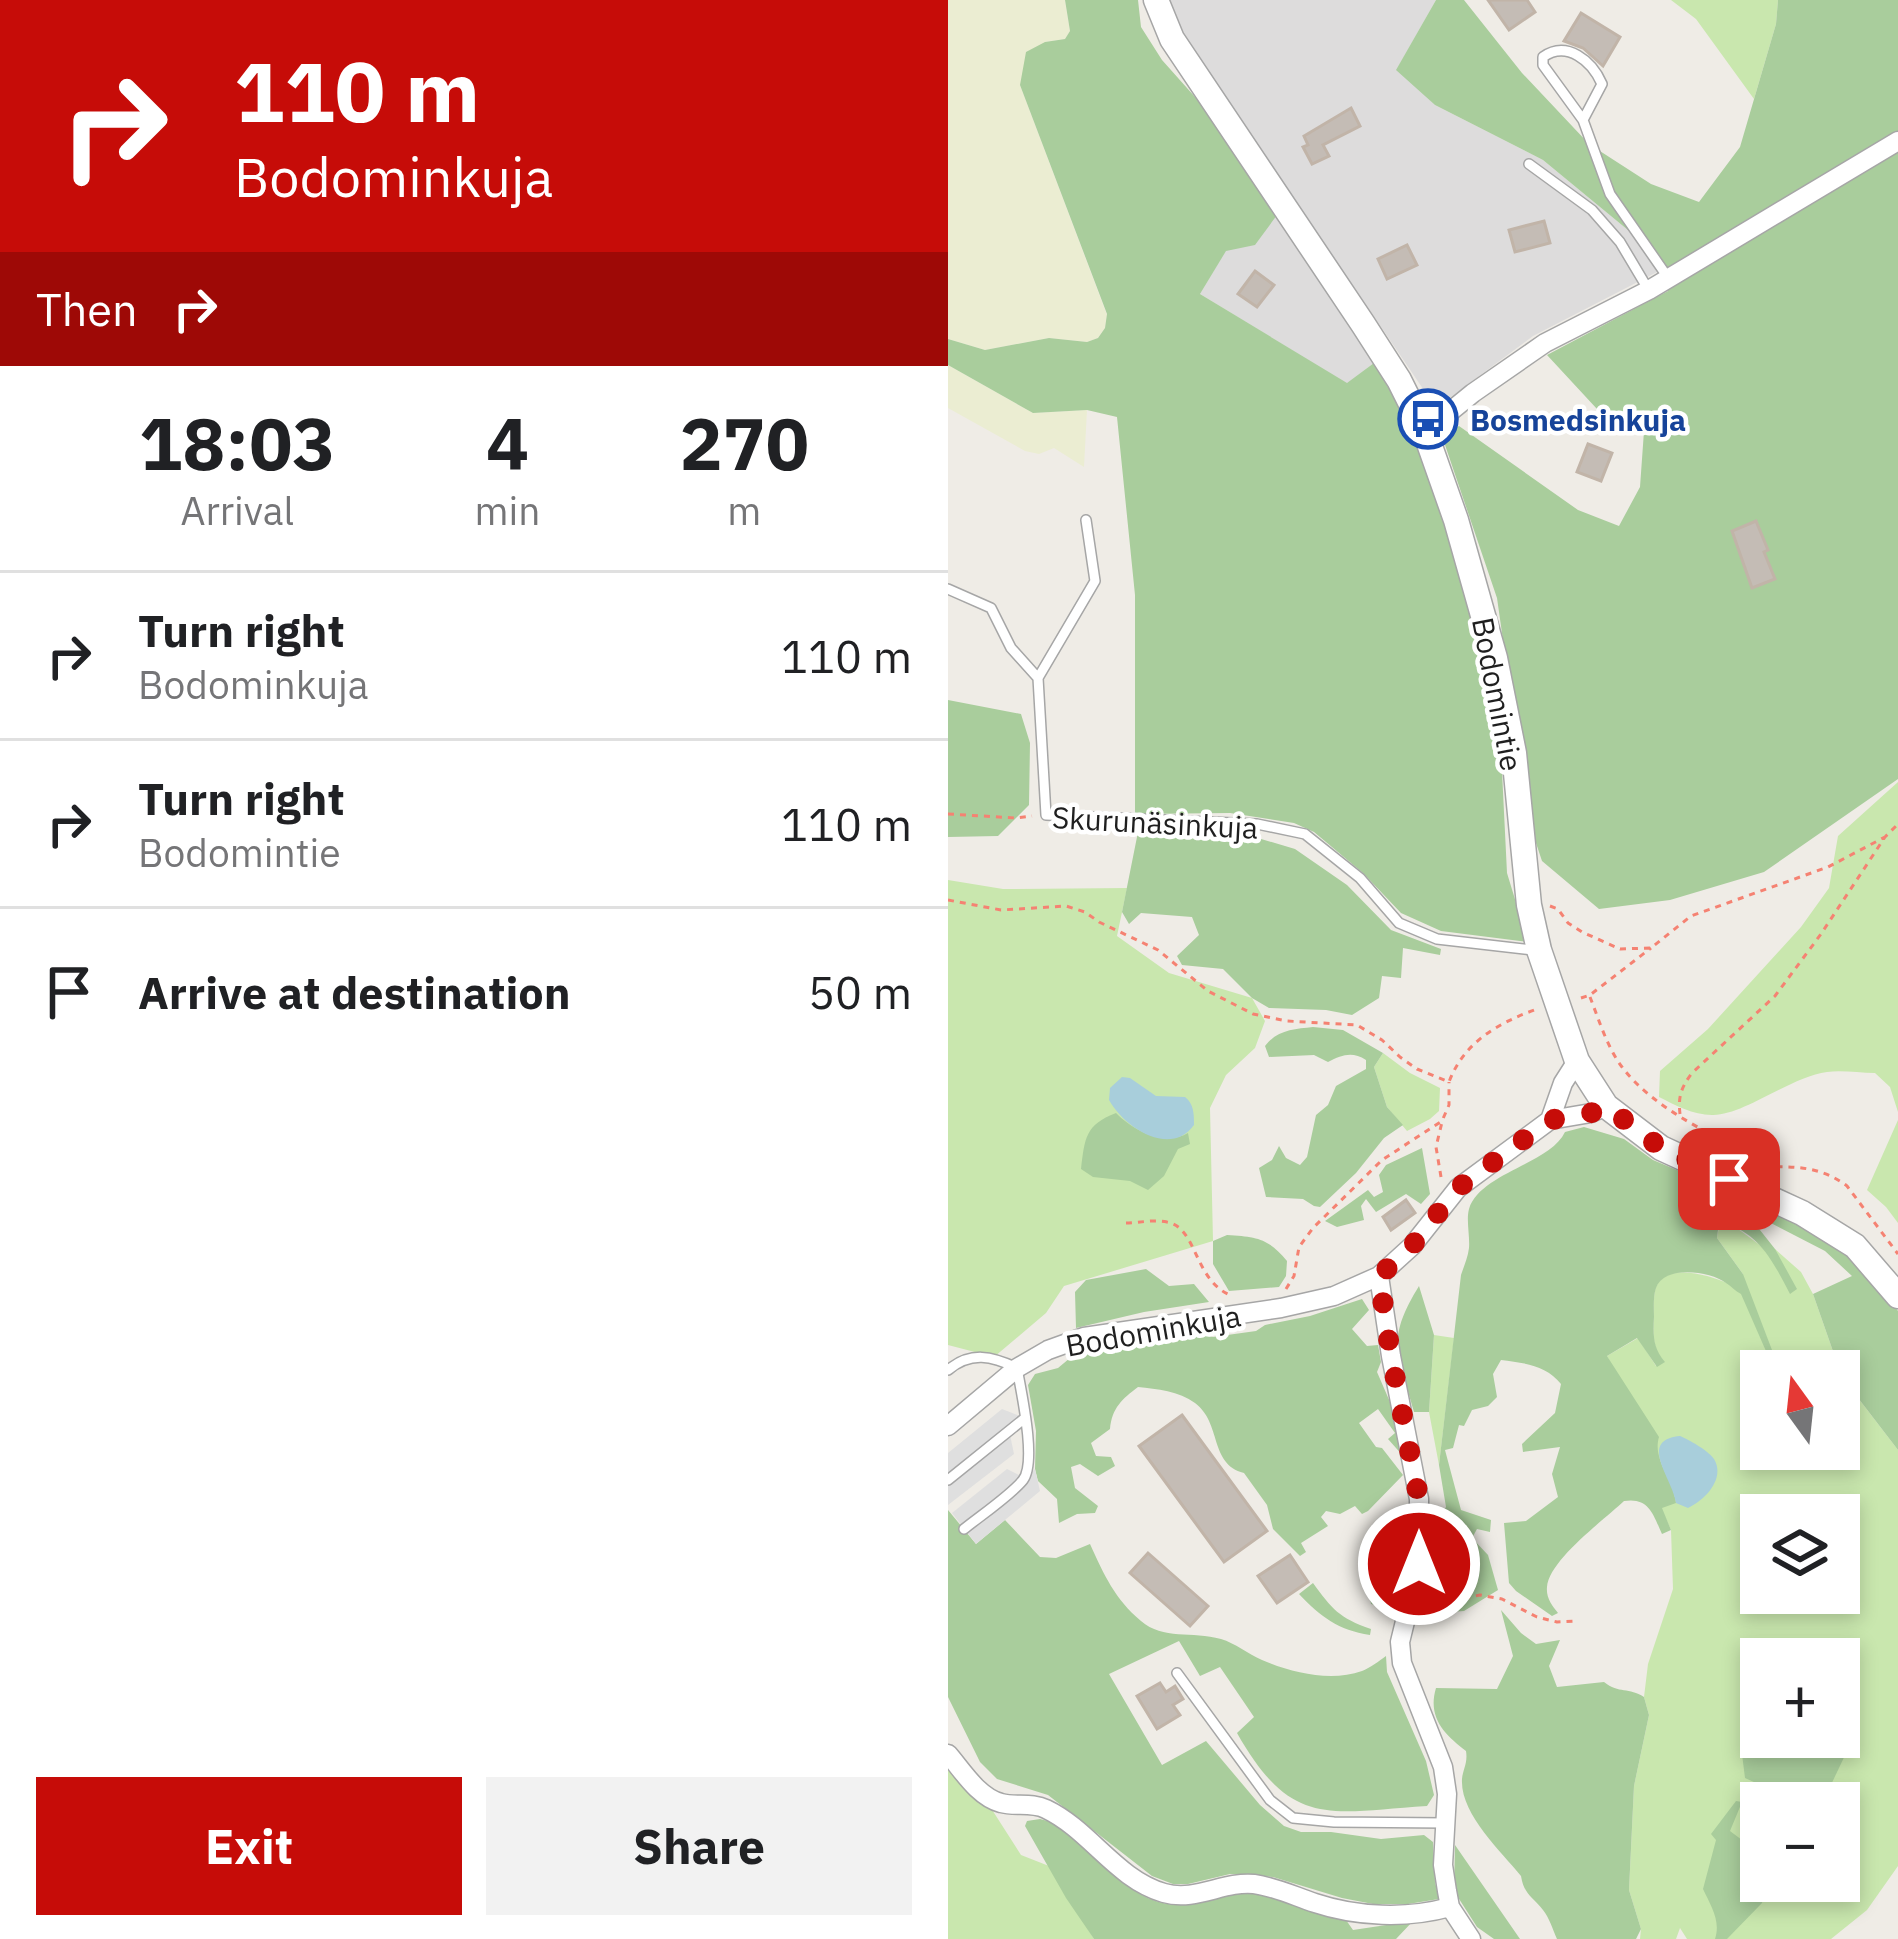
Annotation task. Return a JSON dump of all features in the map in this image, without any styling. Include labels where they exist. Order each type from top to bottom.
[{"type":"street","name":"Bodomintie","points":[[1156,0],[1172,39],[1363,324],[1425,432],[1456,520],[1502,689],[1514,753],[1529,905],[1539,950],[1577,1061],[1606,1106],[1661,1148],[1802,1213],[1856,1246],[1898,1295]]},
{"type":"street","points":[[1425,432],[1545,343],[1669,279],[1898,141]]},
{"type":"street","name":"Bodominkuja","points":[[1550,1120],[1577,1061]]},
{"type":"street","name":"Bodominkuja","points":[[948,1426],[1017,1368],[1084,1337],[1299,1304],[1334,1296],[1379,1276],[1412,1246],[1458,1188],[1550,1120],[1606,1106]]},
{"type":"street","points":[[1379,1276],[1419,1499],[1419,1564],[1400,1642],[1402,1663],[1443,1767],[1447,1794],[1443,1865],[1450,1907],[1471,1939]]},
{"type":"street","points":[[948,1754],[980,1791],[998,1803],[1043,1807],[1132,1878],[1162,1893],[1188,1897],[1247,1883],[1370,1914],[1420,1915],[1450,1907]]},
{"type":"lane","points":[[1583,120],[1602,84],[1597,72],[1564,49],[1551,51],[1543,57],[1543,64],[1583,120],[1610,194],[1669,279]]},
{"type":"lane","points":[[1529,164],[1592,210],[1620,242],[1649,290]]},
{"type":"lane","points":[[1046,814],[1038,678],[1095,580],[1086,520]]},
{"type":"lane","points":[[948,589],[991,608],[1011,648],[1038,678]]},
{"type":"lane","name":"Skurunäsinkuja","points":[[1046,814],[1257,824],[1305,834],[1360,878],[1399,923],[1437,939],[1539,950]]},
{"type":"lane","points":[[948,1370],[966,1357],[994,1357],[1017,1368],[1024,1418],[1025,1478],[964,1529]]},
{"type":"lane","points":[[948,1480],[1024,1418]]},
{"type":"lane","points":[[1177,1673],[1270,1800],[1293,1818],[1445,1823]]},
{"type":"path","name":"Skurunäsinkuja","points":[[948,814],[1016,818],[1046,814]]},
{"type":"path","points":[[1681,1116],[1681,1087],[1775,996],[1898,824]]},
{"type":"path","points":[[1447,1202],[1436,1147],[1449,1082],[1456,1064],[1493,1028],[1555,1002],[1590,995],[1691,916],[1828,867],[1885,837]]},
{"type":"path","points":[[948,900],[1001,910],[1066,907],[1085,912],[1158,950],[1208,991],[1253,1014],[1287,1022],[1357,1025],[1417,1069],[1449,1082]]},
{"type":"path","points":[[1529,905],[1558,909],[1568,923],[1620,949],[1651,948]]},
{"type":"path","points":[[1590,995],[1619,1063],[1635,1083],[1769,1167],[1795,1166],[1836,1178],[1898,1254]]},
{"type":"path","points":[[1283,1292],[1294,1276],[1299,1247],[1313,1228],[1382,1160],[1442,1120]]},
{"type":"path","points":[[1126,1223],[1176,1225],[1213,1286],[1239,1298]]},
{"type":"path","points":[[1407,1611],[1480,1595],[1502,1599],[1537,1617],[1576,1621]]},
{"type":"shaded area","points":[[1169,0],[1436,0],[1397,69],[1435,105],[1543,160],[1634,235],[1659,271],[1533,336],[1436,408],[1250,143],[1181,29]]},
{"type":"shaded area","points":[[1280,211],[1374,363],[1347,384],[1200,294],[1226,250]]},
{"type":"shaded area","points":[[1002,1409],[1025,1418],[1009,1430],[1014,1454],[948,1505],[948,1453]]},
{"type":"shaded area","points":[[1007,1469],[1025,1478],[1035,1469],[1040,1491],[976,1544],[952,1513]]},
{"type":"green space","points":[[948,0],[1065,0],[1070,31],[1065,39],[1045,42],[1020,85],[1107,315],[1098,338],[1087,342],[1049,338],[985,350],[948,339]]},
{"type":"green space","points":[[1065,0],[1138,0],[1141,27],[1162,60],[1280,211],[1255,245],[1226,251],[1200,294],[1347,383],[1374,363],[1421,444],[1500,731],[1507,873],[1528,942],[1441,931],[1401,913],[1363,873],[1314,832],[1294,823],[1230,813],[1135,814],[1135,595],[1117,417],[1087,410],[1033,413],[948,365],[948,339],[985,350],[1049,338],[1087,342],[1105,328],[1107,314],[1020,85],[1026,52],[1065,39],[1070,31]]},
{"type":"green space","points":[[1436,0],[1464,0],[1522,73],[1589,144],[1651,184],[1699,202],[1740,147],[1776,24],[1778,0],[1898,0],[1898,779],[1764,872],[1670,900],[1599,909],[1542,861],[1529,822],[1497,598],[1442,436],[1459,426],[1578,510],[1619,526],[1640,487],[1644,431],[1597,409],[1547,355],[1668,291],[1634,235],[1543,160],[1435,105],[1396,70]]},
{"type":"green space","points":[[1671,0],[1778,0],[1776,24],[1754,99],[1696,19]]},
{"type":"green space","points":[[948,365],[1033,413],[1087,410],[1084,467],[1054,448],[1039,454],[1025,451],[948,408]]},
{"type":"green space","points":[[948,700],[1021,714],[1030,743],[1029,805],[998,836],[948,837]]},
{"type":"green space","points":[[1898,782],[1898,1112],[1890,1087],[1875,1073],[1813,1075],[1724,1114],[1698,1113],[1659,1097],[1660,1071],[1708,1029],[1801,927],[1829,888],[1838,836]]},
{"type":"green space","points":[[1138,832],[1251,836],[1295,849],[1347,885],[1391,930],[1441,949],[1440,955],[1403,948],[1401,978],[1382,976],[1379,998],[1352,1015],[1269,1008],[1223,969],[1182,965],[1177,956],[1199,935],[1192,917],[1141,913],[1129,924],[1122,912]]},
{"type":"green space","points":[[948,880],[1003,889],[1127,888],[1117,936],[1169,973],[1252,998],[1265,1021],[1255,1048],[1226,1075],[1210,1108],[1213,1241],[1064,1286],[1046,1313],[994,1357],[948,1345]]},
{"type":"green space","points":[[1313,1027],[1343,1030],[1383,1053],[1374,1067],[1387,1107],[1403,1125],[1384,1138],[1320,1207],[1303,1199],[1266,1197],[1259,1168],[1272,1160],[1279,1146],[1286,1158],[1300,1165],[1307,1157],[1316,1115],[1328,1105],[1336,1086],[1366,1069],[1366,1060],[1352,1055],[1328,1062],[1314,1055],[1269,1057],[1265,1046],[1275,1037]]},
{"type":"green space","points":[[1383,1053],[1440,1088],[1439,1111],[1407,1131],[1387,1107],[1374,1067]]},
{"type":"green space","points":[[1116,1113],[1131,1126],[1159,1138],[1188,1133],[1190,1144],[1178,1149],[1164,1176],[1148,1190],[1130,1181],[1093,1177],[1081,1169],[1088,1134],[1098,1122]]},
{"type":"green space","points":[[1898,1120],[1898,1223],[1867,1190]]},
{"type":"green space","points":[[1584,1127],[1624,1139],[1653,1160],[1793,1219],[1838,1247],[1873,1279],[1898,1311],[1898,1450],[1860,1400],[1860,1350],[1833,1350],[1813,1294],[1852,1276],[1825,1251],[1761,1218],[1756,1225],[1797,1289],[1790,1294],[1757,1242],[1725,1224],[1717,1238],[1743,1274],[1772,1350],[1766,1350],[1741,1294],[1719,1279],[1677,1273],[1661,1281],[1654,1302],[1654,1336],[1665,1362],[1657,1367],[1637,1338],[1607,1356],[1659,1437],[1658,1454],[1676,1503],[1662,1508],[1671,1530],[1662,1534],[1645,1504],[1624,1501],[1567,1553],[1550,1576],[1547,1595],[1558,1613],[1552,1616],[1516,1591],[1509,1583],[1504,1523],[1526,1521],[1558,1497],[1552,1474],[1560,1447],[1523,1452],[1522,1444],[1555,1413],[1561,1384],[1541,1369],[1501,1360],[1493,1374],[1497,1397],[1488,1406],[1472,1410],[1464,1426],[1459,1425],[1453,1448],[1445,1450],[1461,1510],[1491,1520],[1490,1532],[1477,1529],[1472,1538],[1488,1555],[1498,1590],[1464,1611],[1450,1612],[1438,1608],[1429,1594],[1438,1521],[1446,1507],[1439,1465],[1461,1275],[1469,1248],[1469,1209],[1487,1186],[1545,1152],[1565,1132]]},
{"type":"green space","points":[[1422,1148],[1430,1194],[1421,1204],[1406,1194],[1376,1212],[1366,1199],[1361,1206],[1364,1220],[1337,1227],[1325,1221],[1368,1190],[1374,1197],[1383,1192],[1379,1175],[1386,1165]]},
{"type":"green space","points":[[1734,1226],[1768,1251],[1775,1249],[1801,1272],[1833,1350],[1740,1350],[1740,1470],[1860,1470],[1860,1400],[1898,1450],[1898,1866],[1867,1910],[1831,1939],[1687,1939],[1680,1928],[1676,1939],[1640,1939],[1629,1890],[1634,1786],[1649,1715],[1644,1697],[1648,1664],[1673,1589],[1671,1530],[1661,1508],[1676,1498],[1607,1356],[1638,1338],[1656,1366],[1664,1362],[1654,1340],[1654,1298],[1661,1279],[1678,1273],[1699,1274],[1727,1283],[1743,1274],[1717,1238],[1719,1227]]},
{"type":"green space","points":[[1227,1235],[1261,1240],[1280,1253],[1287,1261],[1279,1287],[1229,1291],[1213,1264],[1213,1241]]},
{"type":"green space","points":[[1146,1269],[1169,1286],[1194,1284],[1209,1302],[1076,1328],[1075,1292],[1086,1280]]},
{"type":"green space","points":[[1419,1286],[1434,1335],[1429,1412],[1414,1412],[1398,1348],[1402,1321]]},
{"type":"green space","points":[[1362,1299],[1369,1310],[1352,1329],[1367,1346],[1378,1345],[1381,1362],[1377,1372],[1404,1457],[1388,1439],[1395,1433],[1378,1409],[1359,1423],[1403,1475],[1368,1511],[1362,1514],[1355,1506],[1340,1514],[1326,1511],[1321,1517],[1328,1526],[1301,1543],[1306,1552],[1300,1556],[1273,1529],[1267,1505],[1244,1473],[1225,1461],[1203,1411],[1182,1396],[1138,1387],[1119,1405],[1110,1429],[1091,1443],[1096,1456],[1111,1457],[1115,1466],[1098,1476],[1080,1464],[1071,1467],[1075,1488],[1098,1506],[1095,1513],[1077,1514],[1059,1523],[1057,1499],[1038,1481],[1035,1469],[1036,1431],[1028,1385],[1035,1374],[1103,1348],[1195,1332],[1213,1337],[1256,1331]]},
{"type":"green space","points":[[1434,1335],[1454,1338],[1439,1465],[1429,1412]]},
{"type":"green space","points":[[948,1510],[976,1544],[1005,1520],[1040,1557],[1056,1558],[1090,1544],[1124,1604],[1159,1631],[1221,1639],[1274,1665],[1312,1675],[1350,1674],[1386,1656],[1387,1672],[1426,1761],[1434,1795],[1427,1806],[1338,1811],[1295,1800],[1276,1786],[1237,1733],[1254,1717],[1220,1667],[1200,1676],[1179,1641],[1109,1674],[1162,1765],[1206,1741],[1284,1826],[1301,1832],[1381,1839],[1424,1835],[1433,1842],[1439,1899],[1373,1904],[1249,1874],[1173,1884],[1152,1876],[1048,1795],[997,1779],[980,1762],[948,1697]]},
{"type":"green space","points":[[1390,1517],[1394,1526],[1403,1527],[1407,1546],[1407,1562],[1377,1565],[1377,1594],[1398,1596],[1391,1609],[1371,1604],[1364,1563],[1380,1549],[1378,1521]]},
{"type":"green space","points":[[1313,1583],[1337,1612],[1371,1629],[1370,1635],[1339,1626],[1315,1609],[1299,1594]]},
{"type":"green space","points":[[1501,1610],[1536,1644],[1560,1640],[1549,1666],[1557,1687],[1604,1682],[1644,1697],[1649,1715],[1634,1786],[1629,1890],[1641,1929],[1636,1939],[1557,1939],[1521,1876],[1468,1805],[1462,1779],[1466,1751],[1440,1725],[1434,1699],[1436,1688],[1497,1689],[1513,1656]]},
{"type":"green space","points":[[948,1754],[980,1791],[1021,1855],[1049,1866],[1094,1939],[948,1939]]},
{"type":"green space","points":[[1742,1758],[1844,1758],[1832,1782],[1745,1778]]},
{"type":"green space","points":[[1740,1802],[1730,1831],[1740,1838],[1740,1902],[1762,1902],[1727,1939],[1715,1939],[1716,1920],[1703,1889],[1716,1840],[1711,1834]]},
{"type":"green space","points":[[1040,1819],[1073,1835],[1128,1886],[1163,1903],[1185,1904],[1246,1891],[1346,1920],[1353,1930],[1413,1921],[1396,1939],[1094,1939],[1025,1826],[1027,1821]]},
{"type":"green space","points":[[1455,1845],[1520,1939],[1494,1939],[1477,1927],[1454,1891]]},
{"type":"water","points":[[1122,1077],[1156,1096],[1185,1097],[1192,1106],[1194,1125],[1173,1139],[1136,1128],[1109,1100],[1110,1088]]},
{"type":"water","points":[[1680,1436],[1707,1452],[1717,1467],[1712,1488],[1688,1508],[1676,1503],[1659,1453],[1667,1439]]},
{"type":"building","points":[[1488,0],[1527,0],[1535,12],[1509,30]]},
{"type":"building","points":[[1581,13],[1620,37],[1603,66],[1583,48],[1564,41]]},
{"type":"building","points":[[1351,108],[1360,126],[1323,145],[1329,156],[1312,164],[1303,147],[1308,145],[1304,136]]},
{"type":"building","points":[[1544,221],[1550,243],[1515,252],[1509,230]]},
{"type":"building","points":[[1407,245],[1417,265],[1387,279],[1378,259]]},
{"type":"building","points":[[1255,271],[1274,285],[1257,307],[1238,294]]},
{"type":"building","points":[[1588,444],[1612,453],[1601,481],[1577,472]]},
{"type":"building","points":[[1756,521],[1775,579],[1752,588],[1732,531]]},
{"type":"building","points":[[1406,1200],[1415,1213],[1391,1230],[1383,1217]]},
{"type":"building","points":[[1182,1415],[1267,1531],[1224,1562],[1139,1446]]},
{"type":"building","points":[[1148,1553],[1208,1606],[1190,1626],[1130,1573]]},
{"type":"building","points":[[1290,1555],[1308,1582],[1277,1603],[1258,1576]]},
{"type":"building","points":[[1160,1683],[1166,1692],[1175,1686],[1183,1699],[1173,1705],[1180,1715],[1157,1729],[1137,1696]]},
{"type":"place","name":"Bosmedsinkuja","points":[[1428,419]]},
{"type":"route","points":[[1419,1564],[1419,1499],[1379,1276],[1412,1246],[1458,1188],[1550,1120],[1606,1106],[1661,1148],[1729,1179]]}]
